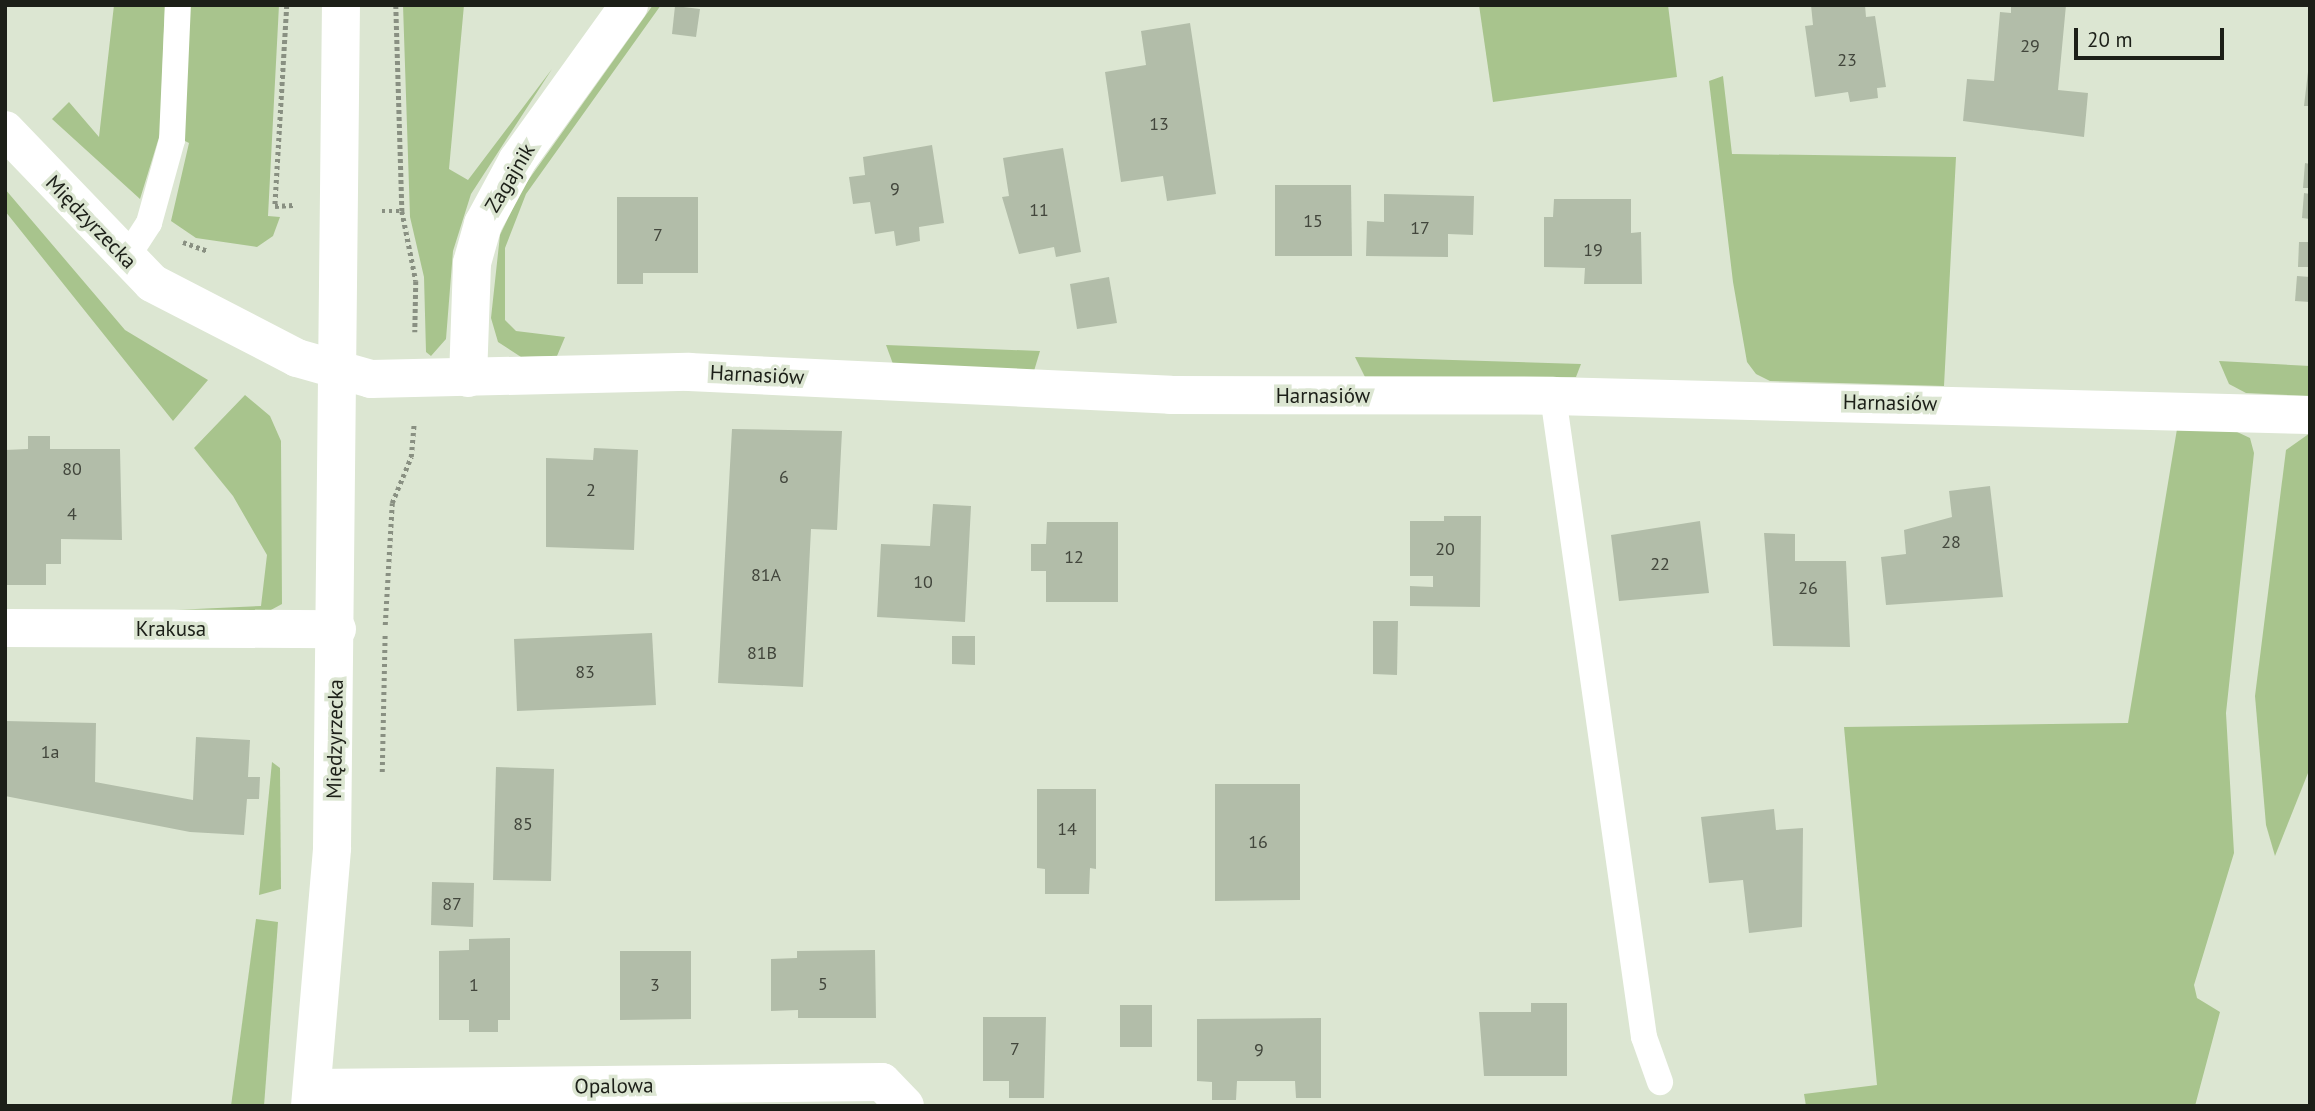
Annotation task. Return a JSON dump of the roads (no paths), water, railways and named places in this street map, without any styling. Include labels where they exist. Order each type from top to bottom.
[{"type":"street","name":"Międzyrzecka","points":[[311,1097],[332,848],[337,629],[341,5]]},
{"type":"street","name":"Zagajnik","points":[[468,378],[472,263],[483,224],[517,160],[629,5]]},
{"type":"street","name":"Międzyrzecka","points":[[5,130],[125,260],[183,302],[339,371]]},
{"type":"street","name":"Harnasiów","points":[[339,371],[415,381],[689,372],[1170,396],[1553,396],[2310,415]]},
{"type":"street","name":"Krakusa","points":[[5,628],[337,629]]},
{"type":"street","name":"Opalowa","points":[[311,1097],[882,1082],[905,1106]]},
{"type":"lane","points":[[125,260],[149,223],[172,139],[178,5]]},
{"type":"lane","points":[[1553,396],[1644,1037],[1660,1082]]}]
